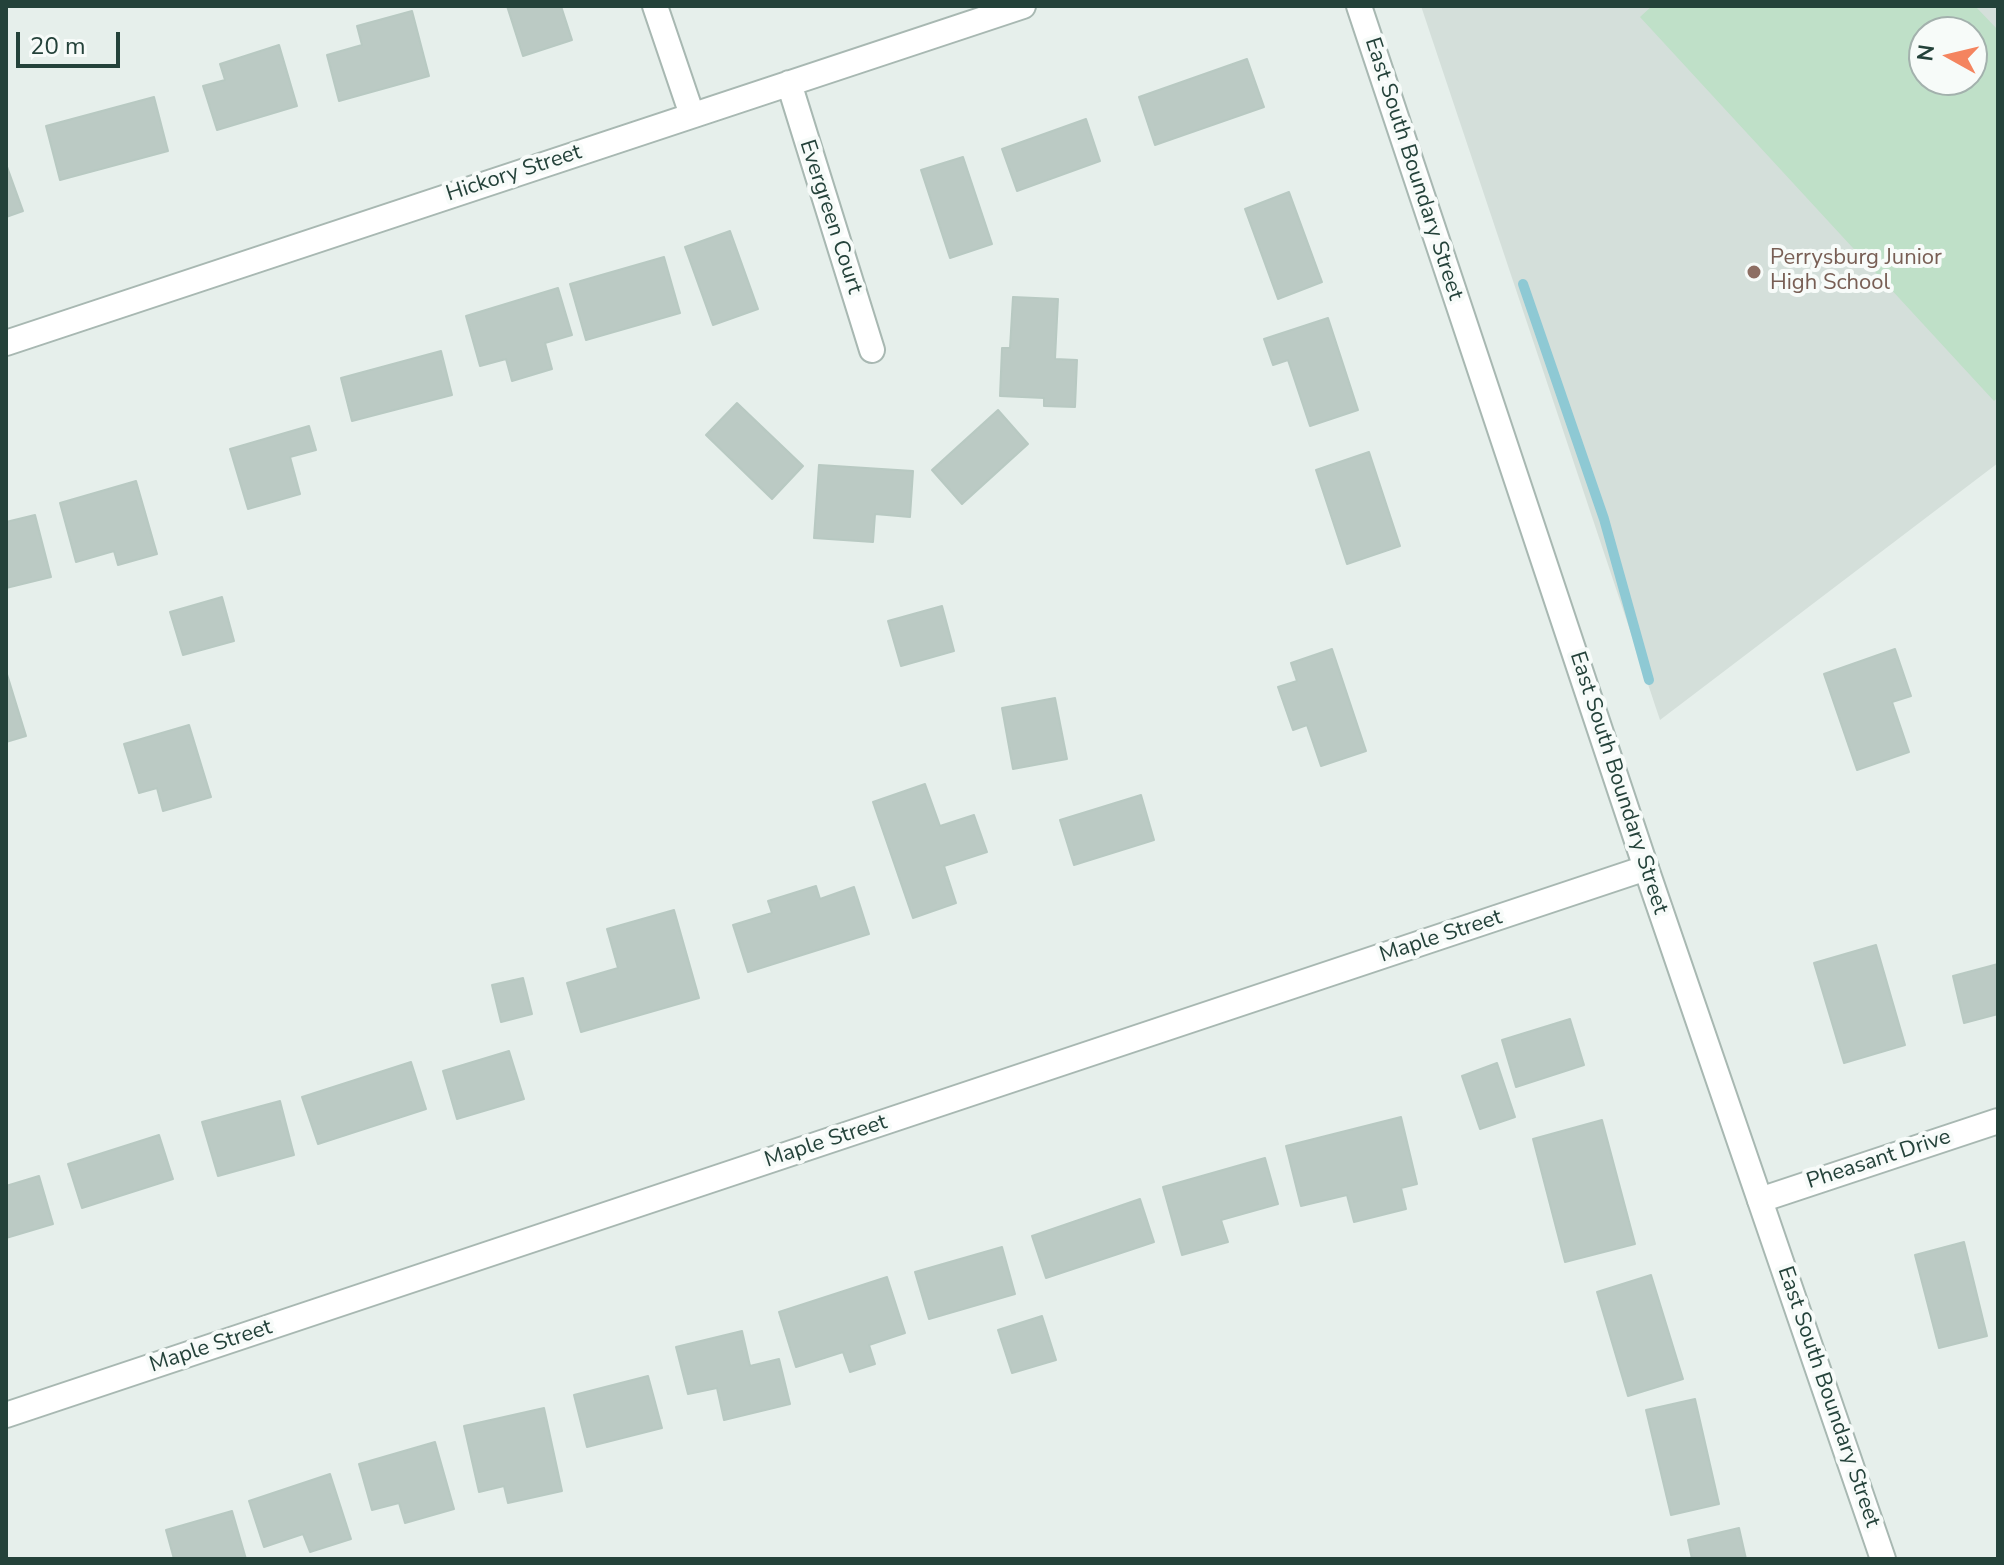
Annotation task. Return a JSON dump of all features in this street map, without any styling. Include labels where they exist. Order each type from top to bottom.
[{"type":"street","points":[[655,6],[692,115]]},
{"type":"street","name":"Hickory Street","points":[[6,343],[1023,6]]},
{"type":"street","name":"East South Boundary Street","points":[[1359,6],[1646,868],[1883,1559]]},
{"type":"street","name":"Evergreen Court","points":[[789,83],[872,350]]},
{"type":"street","name":"Maple Street","points":[[6,1415],[1646,868]]},
{"type":"street","name":"Pheasant Drive","points":[[1760,1200],[1998,1121]]},
{"type":"shaded area","name":"Perrysburg Junior High School","points":[[1421,6],[1998,6],[1998,463],[1660,720]]},
{"type":"green space","points":[[1652,6],[1975,6],[1985,16],[1908,16],[1908,96],[1988,96],[1988,20],[1998,30],[1998,397],[1994,401],[1640,17]]},
{"type":"building","points":[[507,6],[561,6],[572,40],[523,56]]},
{"type":"building","points":[[412,11],[429,76],[339,101],[327,55],[362,45],[357,26]]},
{"type":"building","points":[[279,45],[297,106],[217,130],[203,86],[225,80],[220,64]]},
{"type":"building","points":[[1247,59],[1264,107],[1155,145],[1139,97]]},
{"type":"building","points":[[154,97],[168,151],[60,180],[46,126]]},
{"type":"building","points":[[1086,119],[1100,161],[1017,191],[1002,149]]},
{"type":"building","points":[[963,157],[992,244],[950,258],[921,170]]},
{"type":"building","points":[[6,164],[23,211],[6,217]]},
{"type":"building","points":[[1289,192],[1322,282],[1278,299],[1245,209]]},
{"type":"building","points":[[730,231],[758,309],[713,325],[685,247]]},
{"type":"building","points":[[664,257],[680,313],[586,340],[570,284]]},
{"type":"building","points":[[558,288],[572,335],[545,343],[552,369],[512,381],[506,359],[480,366],[466,316]]},
{"type":"building","points":[[1013,297],[1058,299],[1055,359],[1077,360],[1075,407],[1044,406],[1044,398],[1000,396],[1002,348],[1010,348]]},
{"type":"building","points":[[1328,318],[1358,410],[1310,426],[1288,360],[1273,365],[1264,339]]},
{"type":"building","points":[[441,351],[452,395],[352,421],[341,378]]},
{"type":"building","points":[[737,403],[803,466],[772,499],[706,435]]},
{"type":"building","points":[[998,410],[1028,444],[962,504],[932,470]]},
{"type":"building","points":[[309,426],[316,450],[290,457],[300,494],[248,509],[230,449]]},
{"type":"building","points":[[1369,452],[1400,546],[1347,564],[1316,470]]},
{"type":"building","points":[[819,465],[913,471],[910,517],[875,514],[873,542],[814,538]]},
{"type":"building","points":[[136,481],[157,554],[118,565],[114,551],[76,562],[60,503]]},
{"type":"building","points":[[35,515],[51,577],[6,588],[6,522]]},
{"type":"building","points":[[222,597],[234,641],[183,655],[170,612]]},
{"type":"building","points":[[942,606],[954,651],[901,666],[888,621]]},
{"type":"building","points":[[1332,649],[1366,751],[1321,766],[1307,725],[1293,730],[1278,687],[1297,681],[1291,663]]},
{"type":"building","points":[[1895,649],[1911,696],[1892,702],[1909,752],[1857,770],[1824,674]]},
{"type":"building","points":[[6,671],[26,736],[6,742]]},
{"type":"building","points":[[1055,698],[1067,759],[1013,769],[1002,708]]},
{"type":"building","points":[[189,725],[211,797],[163,811],[157,788],[139,793],[124,744]]},
{"type":"building","points":[[925,784],[940,826],[974,815],[987,852],[944,866],[956,903],[913,918],[873,802]]},
{"type":"building","points":[[1141,795],[1154,840],[1074,865],[1060,820]]},
{"type":"building","points":[[816,886],[820,899],[854,887],[869,934],[748,972],[733,925],[772,913],[768,901]]},
{"type":"building","points":[[674,910],[699,998],[581,1032],[567,983],[618,968],[607,929]]},
{"type":"building","points":[[1876,945],[1905,1045],[1844,1063],[1814,963]]},
{"type":"building","points":[[1998,964],[1998,1014],[1964,1023],[1953,976]]},
{"type":"building","points":[[523,978],[532,1014],[501,1022],[492,985]]},
{"type":"building","points":[[1570,1019],[1584,1065],[1516,1087],[1502,1040]]},
{"type":"building","points":[[509,1051],[524,1099],[457,1119],[443,1071]]},
{"type":"building","points":[[411,1062],[426,1109],[318,1144],[302,1097]]},
{"type":"building","points":[[1497,1063],[1515,1117],[1480,1129],[1462,1076]]},
{"type":"building","points":[[280,1101],[294,1155],[218,1176],[202,1122]]},
{"type":"building","points":[[1401,1117],[1417,1184],[1401,1188],[1406,1209],[1354,1222],[1347,1195],[1301,1206],[1286,1146]]},
{"type":"building","points":[[1602,1120],[1635,1244],[1565,1262],[1533,1139]]},
{"type":"building","points":[[159,1135],[173,1179],[82,1208],[68,1164]]},
{"type":"building","points":[[1265,1158],[1278,1204],[1221,1220],[1228,1242],[1182,1255],[1163,1187]]},
{"type":"building","points":[[39,1176],[53,1224],[6,1238],[6,1186]]},
{"type":"building","points":[[1140,1199],[1154,1242],[1046,1278],[1032,1236]]},
{"type":"building","points":[[1964,1242],[1987,1336],[1939,1348],[1915,1255]]},
{"type":"building","points":[[1002,1247],[1015,1294],[929,1319],[915,1272]]},
{"type":"building","points":[[1651,1275],[1683,1379],[1628,1396],[1597,1292]]},
{"type":"building","points":[[887,1277],[905,1333],[869,1345],[875,1364],[850,1372],[843,1352],[796,1367],[779,1312]]},
{"type":"building","points":[[1042,1316],[1056,1360],[1012,1373],[998,1330]]},
{"type":"building","points":[[742,1331],[750,1366],[779,1359],[790,1404],[724,1420],[717,1388],[688,1394],[676,1347]]},
{"type":"building","points":[[648,1376],[662,1428],[587,1447],[574,1395]]},
{"type":"building","points":[[1695,1399],[1719,1504],[1671,1515],[1646,1410]]},
{"type":"building","points":[[544,1408],[562,1491],[508,1503],[504,1486],[479,1492],[464,1426]]},
{"type":"building","points":[[435,1442],[454,1509],[405,1523],[399,1503],[372,1510],[359,1464]]},
{"type":"building","points":[[330,1474],[351,1539],[310,1552],[303,1534],[264,1547],[249,1501]]},
{"type":"building","points":[[232,1511],[246,1559],[174,1559],[166,1530]]},
{"type":"building","points":[[1739,1528],[1746,1559],[1692,1559],[1688,1540]]},
{"type":"waterway","points":[[1523,284],[1604,519],[1649,680]]},
{"type":"place","name":"Perrysburg Junior High School","points":[[1754,272]]}]
